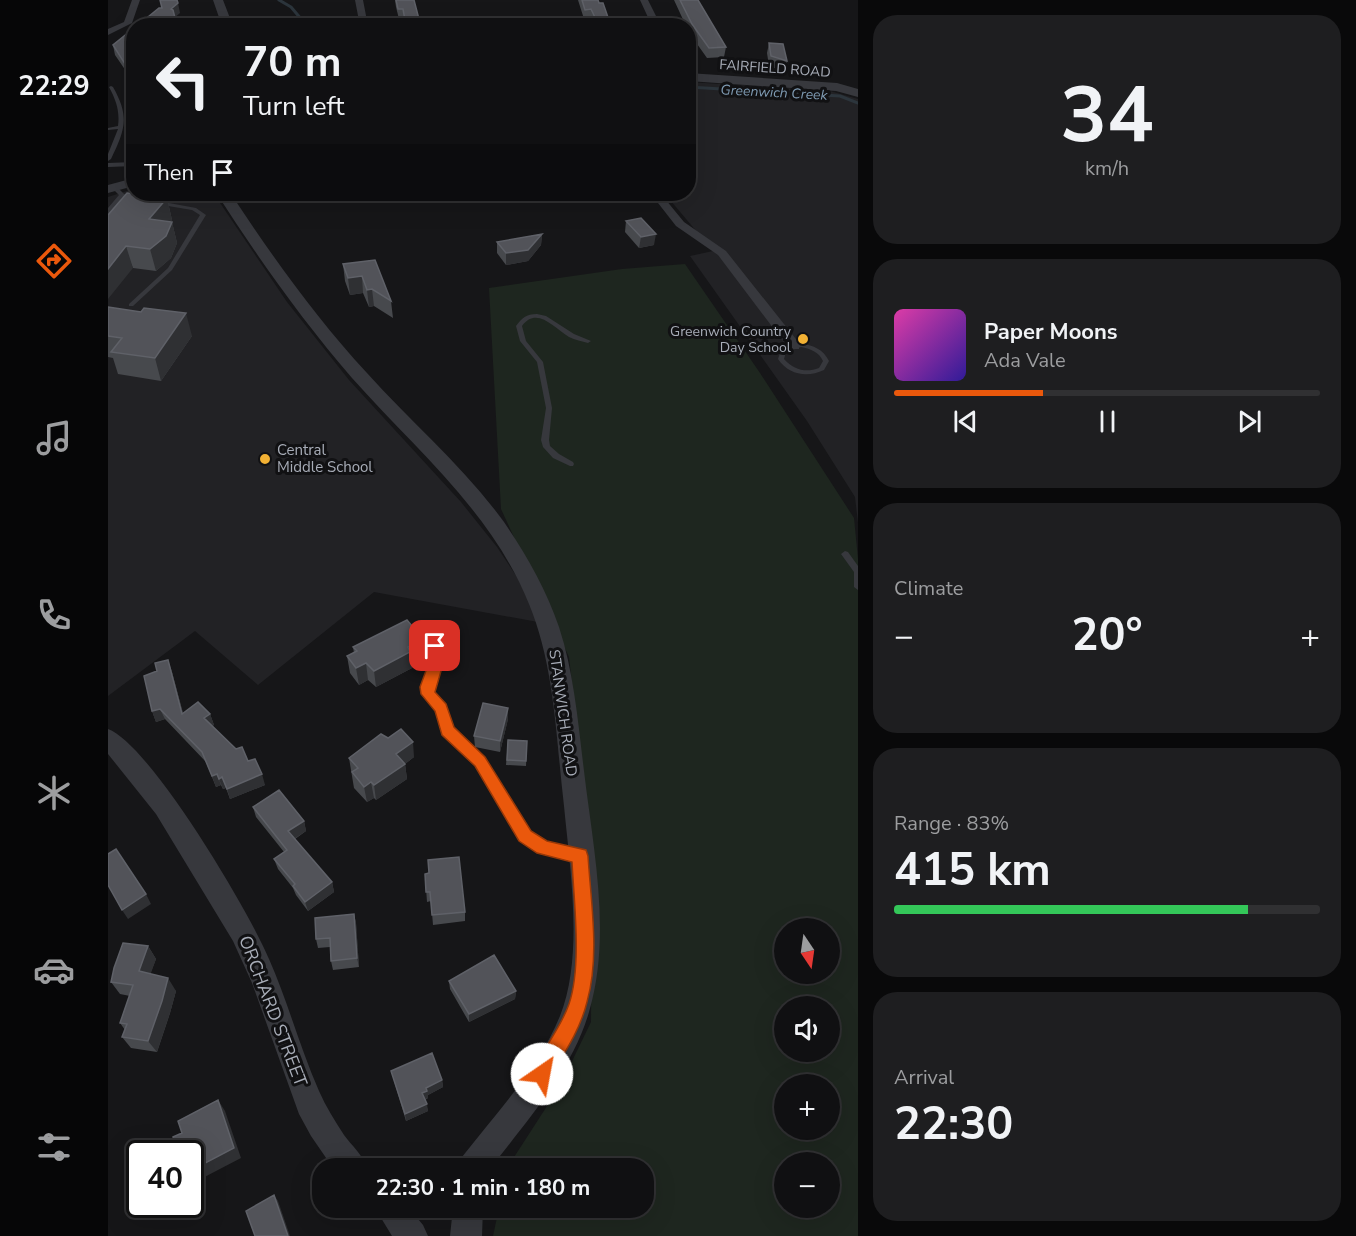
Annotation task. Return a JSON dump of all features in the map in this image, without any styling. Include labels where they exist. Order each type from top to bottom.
[{"type":"street","points":[[130,18],[136,0]]},
{"type":"street","points":[[218,0],[225,18]]},
{"type":"street","points":[[359,0],[362,18]]},
{"type":"street","points":[[644,0],[653,18]]},
{"type":"street","points":[[108,32],[126,24]]},
{"type":"street","name":"FAIRFIELD ROAD","points":[[696,78],[837,87],[858,93]]},
{"type":"street","name":"STANWICH ROAD","points":[[229,201],[293,296],[358,375],[443,462],[484,509],[529,580],[545,616],[558,663],[580,856],[585,962],[575,1014],[542,1074],[480,1158]]},
{"type":"street","points":[[662,201],[681,224],[722,253],[794,346]]},
{"type":"street","name":"ORCHARD STREET","points":[[108,739],[161,801],[243,930],[267,985],[308,1104],[330,1141],[344,1158]]},
{"type":"street","points":[[398,1218],[412,1236]]},
{"type":"street","points":[[466,1236],[467,1218]]},
{"type":"lane","points":[[108,159],[121,127],[123,111],[111,87]]},
{"type":"lane","points":[[108,129],[121,127]]},
{"type":"lane","points":[[108,165],[126,164]]},
{"type":"lane","points":[[108,212],[115,190]]},
{"type":"lane","points":[[131,305],[170,269],[203,215],[194,209],[150,202]]},
{"type":"lane","points":[[570,464],[556,456],[547,447],[545,440],[549,408],[540,362],[524,341],[519,326],[528,317],[539,316],[555,322],[570,334],[588,341]]},
{"type":"lane","points":[[794,346],[815,349],[825,356],[825,365],[811,373],[789,368],[781,359],[781,355],[794,346]]},
{"type":"lane","points":[[845,554],[858,572],[858,587]]},
{"type":"lane","points":[[426,634],[435,646],[438,657],[429,681],[429,694],[441,708],[448,731],[480,761],[525,836],[543,848],[580,856]]},
{"type":"shaded area","name":"Greenwich Country Day School","points":[[696,82],[830,91],[858,99],[858,523],[855,497],[807,421],[690,256],[713,251],[671,201],[696,201]]},
{"type":"shaded area","name":"Central Middle School","points":[[126,191],[126,201],[219,201],[287,302],[349,380],[461,502],[497,547],[519,580],[538,622],[374,592],[258,685],[195,631],[108,696],[108,197]]},
{"type":"shaded area","points":[[685,264],[760,373],[854,518],[858,559],[858,1236],[493,1236],[497,1218],[654,1218],[654,1158],[513,1158],[560,1086],[591,1022],[592,857],[569,657],[501,509],[489,288],[622,269]]},
{"type":"building","points":[[160,0],[177,0],[178,3],[171,9],[175,18],[147,18],[159,8],[162,8]]},
{"type":"building","points":[[396,0],[414,0],[419,18],[405,18],[403,9],[398,9]]},
{"type":"building","points":[[582,0],[598,0],[599,3],[603,3],[608,18],[595,18],[591,9],[585,10]]},
{"type":"building","points":[[680,0],[698,0],[726,47],[709,48],[696,30],[696,18],[689,18]]},
{"type":"building","points":[[126,34],[126,64],[125,64],[113,45]]},
{"type":"building","points":[[769,43],[783,44],[787,61],[771,56]]},
{"type":"building","points":[[126,194],[126,201],[164,201],[149,219],[172,222],[166,236],[150,249],[126,246],[108,269],[108,215]]},
{"type":"building","points":[[641,218],[656,234],[641,237],[626,221]]},
{"type":"building","points":[[542,234],[528,250],[506,253],[497,242]]},
{"type":"building","points":[[375,260],[391,301],[372,289],[367,290],[362,276],[348,278],[343,264]]},
{"type":"building","points":[[108,307],[141,312],[144,308],[186,313],[155,358],[111,352],[122,338],[108,336]]},
{"type":"building","points":[[407,620],[423,639],[408,647],[410,652],[374,671],[366,663],[356,668],[347,656],[357,651],[353,647]]},
{"type":"building","points":[[168,660],[182,714],[198,702],[210,714],[204,718],[236,749],[242,747],[248,761],[255,759],[262,774],[227,789],[222,777],[219,779],[217,774],[212,776],[202,752],[160,709],[152,711],[144,676],[157,671],[155,663]]},
{"type":"building","points":[[483,703],[508,708],[500,741],[474,736]]},
{"type":"building","points":[[401,729],[413,742],[396,754],[405,764],[374,785],[371,782],[364,787],[352,772],[358,768],[349,758],[381,734],[388,738]]},
{"type":"building","points":[[508,740],[527,741],[526,761],[507,760]]},
{"type":"building","points":[[279,790],[304,821],[288,831],[332,882],[305,902],[293,886],[295,884],[274,859],[287,850],[253,807]]},
{"type":"building","points":[[116,849],[146,894],[122,910],[108,885],[108,854]]},
{"type":"building","points":[[459,857],[465,912],[432,915],[430,892],[426,892],[425,874],[429,873],[428,860]]},
{"type":"building","points":[[354,914],[357,958],[331,961],[330,938],[316,939],[315,918]]},
{"type":"building","points":[[123,943],[148,946],[139,971],[168,978],[148,1041],[122,1037],[127,1024],[120,1023],[133,985],[111,982]]},
{"type":"building","points":[[494,955],[516,991],[469,1014],[449,981]]},
{"type":"building","points":[[432,1053],[442,1080],[426,1088],[427,1091],[422,1093],[427,1104],[405,1114],[391,1071]]},
{"type":"building","points":[[218,1100],[234,1148],[204,1164],[204,1140],[174,1140],[173,1137],[182,1133],[178,1121]]},
{"type":"building","points":[[274,1195],[288,1236],[255,1236],[246,1211]]},
{"type":"waterway","name":"Greenwich Creek","points":[[279,0],[291,7],[300,18]]},
{"type":"waterway","name":"Greenwich Creek","points":[[696,87],[840,96],[858,103]]},
{"type":"place","name":"Greenwich Country Day School","points":[[803,339]]},
{"type":"place","name":"Central Middle School","points":[[265,459]]},
{"type":"route","points":[[435,646],[438,657],[429,681],[429,694],[441,708],[448,731],[480,761],[497,786],[506,808],[525,836],[543,848],[580,856],[585,962],[579,1002],[567,1033],[542,1074]]}]
